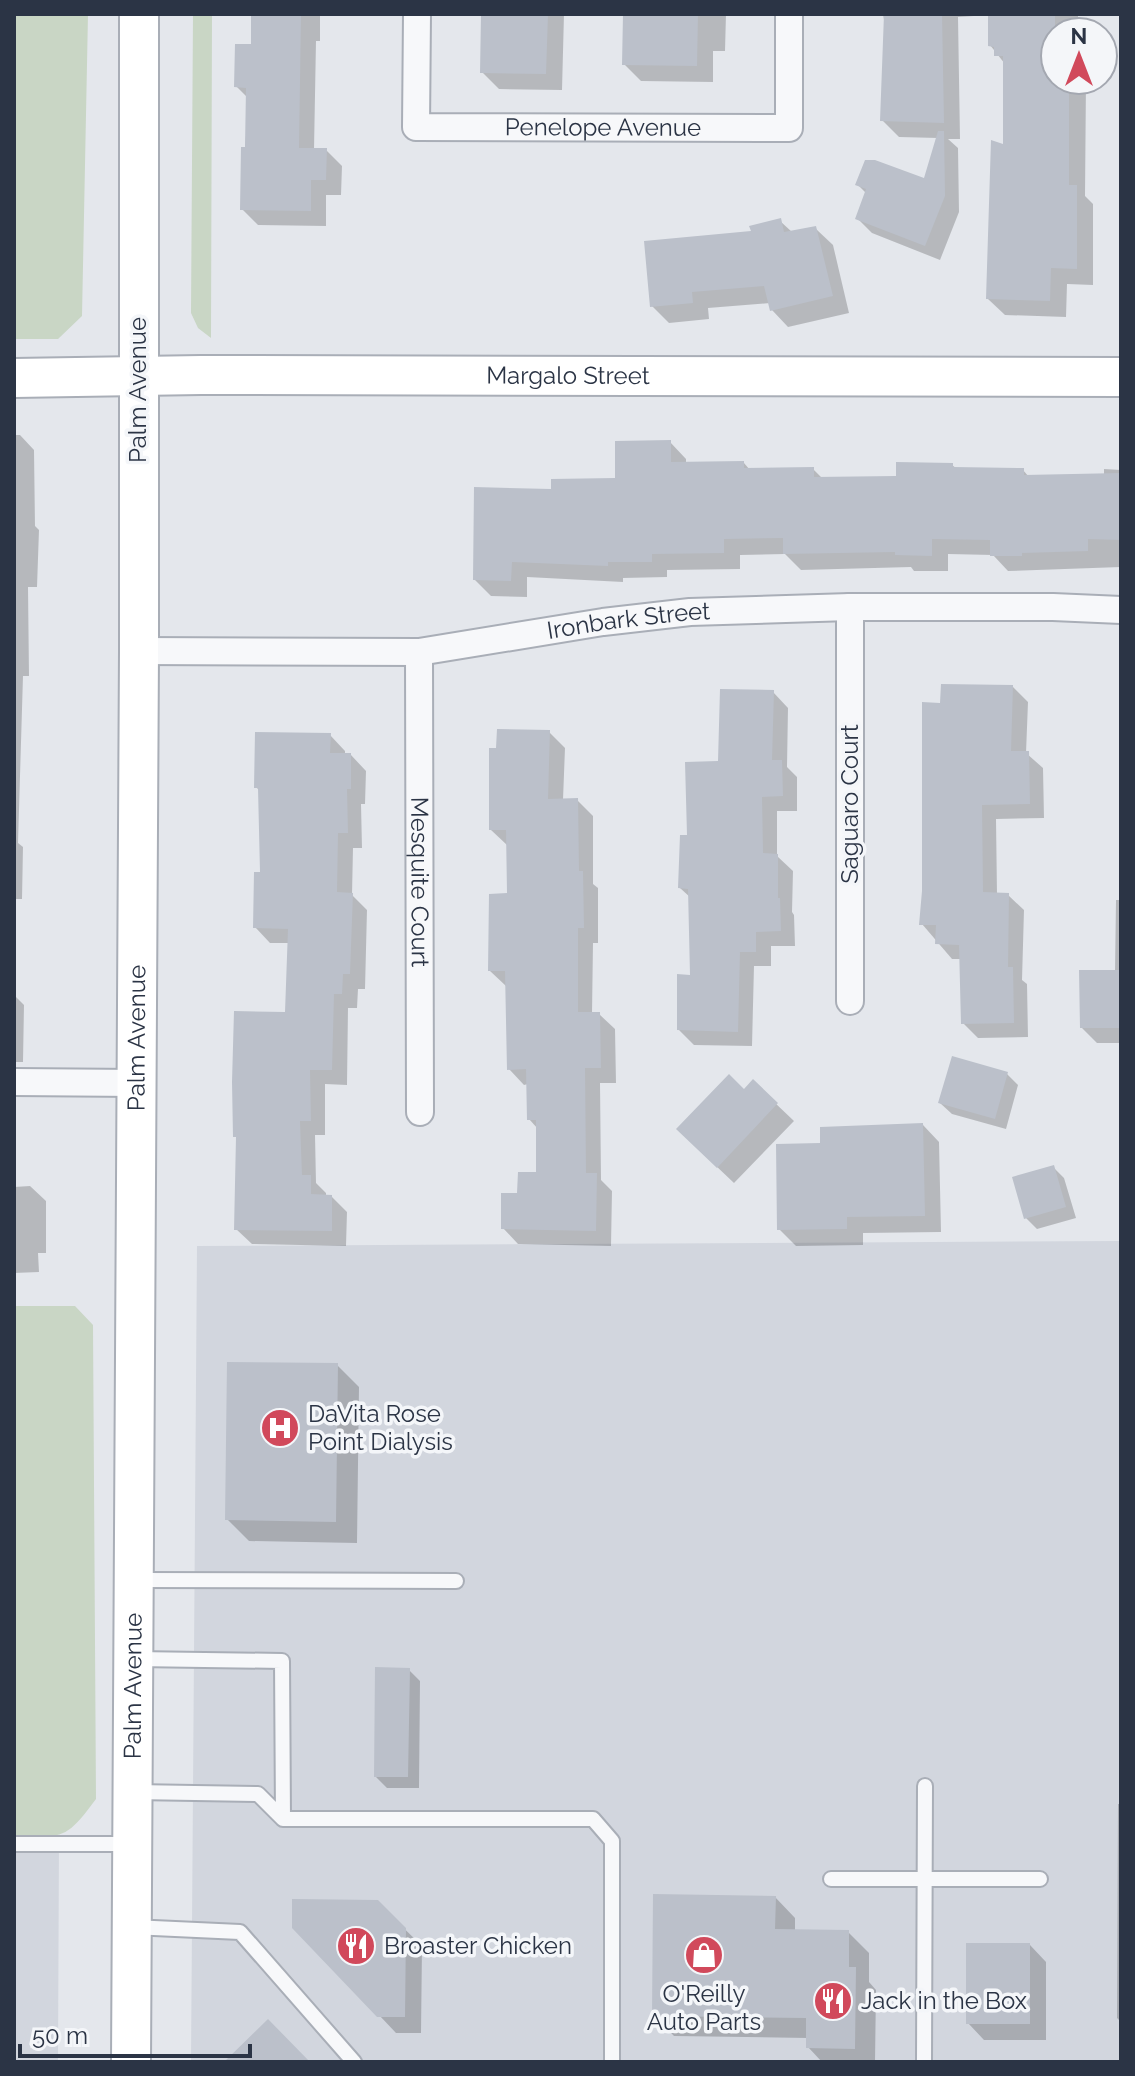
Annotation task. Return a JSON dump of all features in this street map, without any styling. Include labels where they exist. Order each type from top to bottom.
[{"type":"main road","name":"Palm Avenue","points":[[131,2062],[139,651],[139,14]]},
{"type":"main road","name":"Margalo Street","points":[[14,378],[249,375],[1121,377]]},
{"type":"street","name":"Penelope Avenue","points":[[417,14],[416,127],[789,128],[789,14]]},
{"type":"street","name":"Ironbark Street","points":[[139,651],[419,652],[603,622],[690,612],[850,607],[1121,610]]},
{"type":"street","name":"Saguaro Court","points":[[850,607],[850,1001]]},
{"type":"street","name":"Mesquite Court","points":[[419,652],[420,1112]]},
{"type":"street","points":[[14,1082],[137,1083]]},
{"type":"lane","points":[[135,1580],[456,1581]]},
{"type":"lane","points":[[134,1659],[282,1661],[283,1819]]},
{"type":"lane","points":[[924,2062],[925,1786]]},
{"type":"lane","points":[[133,1792],[258,1794],[283,1819],[593,1819],[612,1841],[612,2062]]},
{"type":"lane","points":[[14,1844],[132,1844]]},
{"type":"lane","points":[[831,1879],[1040,1879]]},
{"type":"lane","points":[[132,1927],[240,1932],[354,2062]]},
{"type":"shaded area","points":[[1121,1241],[1121,2062],[191,2062],[197,1246]]},
{"type":"shaded area","points":[[14,1836],[59,1837],[58,2062],[14,2062]]},
{"type":"green space","points":[[14,14],[88,14],[82,316],[58,339],[14,339]]},
{"type":"green space","points":[[193,14],[212,14],[211,338],[198,328],[191,313]]},
{"type":"green space","points":[[14,1306],[75,1306],[93,1325],[96,1799],[69,1829],[62,1834],[43,1837],[14,1836]]},
{"type":"building","points":[[251,14],[301,14],[299,148],[327,148],[326,180],[311,180],[311,211],[240,210],[246,88],[234,87],[235,44],[251,44]]},
{"type":"building","points":[[481,14],[548,14],[546,74],[480,73]]},
{"type":"building","points":[[623,14],[698,14],[697,66],[622,65]]},
{"type":"building","points":[[884,14],[942,14],[944,123],[880,121]]},
{"type":"building","points":[[988,14],[1055,14],[1039,16],[1039,96],[1069,96],[1069,185],[1077,185],[1077,269],[1051,268],[1050,301],[986,299],[991,140],[1003,144],[1003,56],[994,56],[994,47],[988,46]]},
{"type":"building","points":[[938,131],[944,131],[945,196],[925,246],[855,219],[866,189],[855,185],[865,160],[875,160],[924,178]]},
{"type":"building","points":[[781,218],[784,232],[816,226],[833,296],[770,311],[764,286],[692,292],[693,303],[650,307],[644,241],[751,231],[749,226]]},
{"type":"building","points":[[671,440],[671,462],[744,461],[744,468],[814,467],[814,477],[896,476],[896,462],[1024,468],[1024,475],[1121,473],[1121,540],[1088,539],[1088,551],[990,556],[990,540],[932,539],[932,556],[895,555],[895,552],[783,554],[783,538],[724,539],[724,553],[652,554],[652,562],[608,562],[608,566],[512,562],[511,581],[473,580],[474,487],[551,489],[551,479],[615,478],[615,441]]},
{"type":"building","points":[[941,684],[1013,685],[1011,751],[1029,751],[1030,804],[982,805],[983,892],[1009,893],[1008,967],[1013,967],[1014,1023],[961,1024],[959,945],[935,944],[936,925],[919,925],[922,891],[922,702],[940,703]]},
{"type":"building","points":[[720,689],[774,690],[772,760],[782,760],[783,796],[762,797],[763,853],[778,854],[781,931],[756,932],[756,952],[740,952],[738,1032],[677,1030],[677,974],[690,975],[688,889],[678,888],[680,835],[687,835],[685,762],[718,761]]},
{"type":"building","points":[[497,729],[550,730],[548,799],[578,798],[584,928],[578,928],[578,1012],[600,1012],[601,1068],[585,1068],[586,1173],[597,1173],[596,1231],[501,1229],[501,1193],[517,1193],[518,1172],[536,1172],[536,1120],[527,1120],[526,1069],[507,1070],[505,971],[488,971],[489,894],[507,893],[506,830],[489,830],[489,748],[496,748]]},
{"type":"building","points":[[255,732],[331,733],[330,753],[351,753],[351,789],[347,789],[348,833],[338,833],[337,892],[353,893],[350,974],[343,974],[342,994],[334,994],[332,1070],[310,1070],[311,1121],[300,1121],[302,1175],[311,1175],[311,1194],[332,1195],[332,1231],[234,1230],[234,1011],[285,1012],[288,929],[253,928],[254,872],[260,872],[258,788],[254,788]]},
{"type":"building","points":[[1079,970],[1121,970],[1121,1028],[1080,1028]]},
{"type":"building","points":[[952,1056],[1008,1072],[995,1119],[938,1103]]},
{"type":"building","points":[[729,1074],[744,1089],[753,1079],[778,1103],[717,1168],[676,1129]]},
{"type":"building","points":[[923,1123],[925,1216],[847,1217],[847,1229],[777,1230],[776,1144],[820,1143],[820,1127]]},
{"type":"building","points":[[1054,1165],[1066,1207],[1024,1219],[1012,1177]]},
{"type":"building","points":[[227,1362],[338,1363],[336,1522],[225,1520]]},
{"type":"building","points":[[375,1667],[410,1668],[408,1777],[374,1777]]},
{"type":"building","points":[[653,1894],[776,1896],[775,1929],[849,1930],[849,1967],[856,1967],[855,2049],[806,2048],[806,2018],[652,2016]]},
{"type":"building","points":[[292,1899],[378,1900],[406,1928],[405,2017],[377,2017],[292,1928]]},
{"type":"building","points":[[966,1943],[1030,1943],[1030,2024],[966,2024]]},
{"type":"building","points":[[268,2019],[310,2062],[224,2062]]},
{"type":"place","name":"DaVita Rose Point Dialysis","points":[[280,1428]]},
{"type":"place","name":"Broaster Chicken","points":[[356,1946]]},
{"type":"place","name":"O'Reilly Auto Parts","points":[[704,1955]]},
{"type":"place","name":"Jack in the Box","points":[[833,2001]]}]
